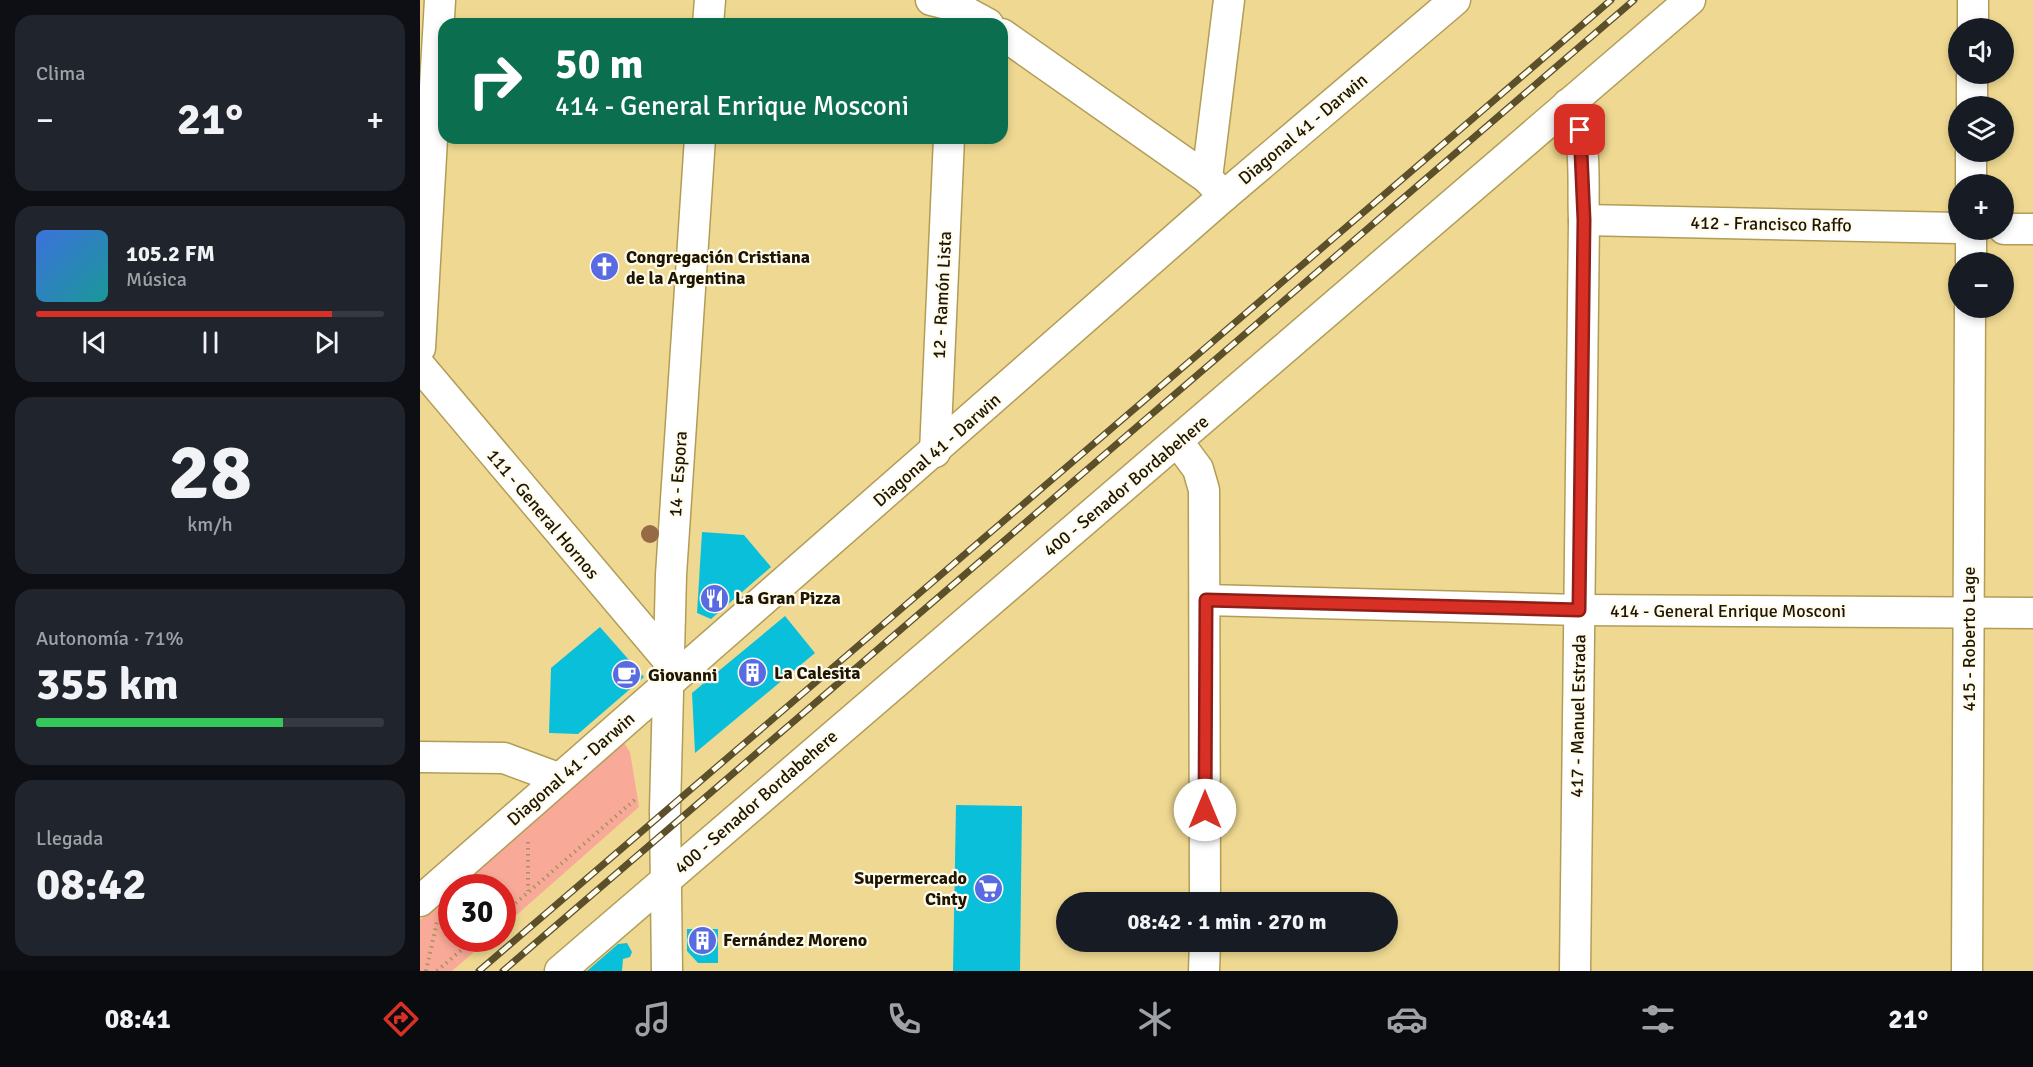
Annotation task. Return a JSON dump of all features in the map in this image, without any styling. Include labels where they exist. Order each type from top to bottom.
[{"type":"street","points":[[439,18],[440,0]]},
{"type":"street","points":[[708,18],[710,0]]},
{"type":"street","points":[[1215,187],[1229,0]]},
{"type":"street","name":"Diagonal 41 - Darwin","points":[[420,901],[527,807],[668,673],[935,452],[1215,187],[1455,0]]},
{"type":"street","name":"400 - Senador Bordabehere","points":[[560,971],[1690,0]]},
{"type":"street","points":[[1973,0],[1973,18]]},
{"type":"street","points":[[949,7],[974,18]]},
{"type":"street","points":[[420,348],[438,35]]},
{"type":"street","points":[[1008,38],[1215,187]]},
{"type":"street","name":"417 - Manuel Estrada","points":[[1568,104],[1576,116],[1580,130],[1584,220],[1575,971]]},
{"type":"street","name":"14 - Espora","points":[[667,971],[665,810],[671,575],[700,144]]},
{"type":"street","name":"12 - Ramón Lista","points":[[935,452],[949,144]]},
{"type":"street","name":"412 - Francisco Raffo","points":[[1584,220],[1948,228]]},
{"type":"street","points":[[2014,229],[2033,229]]},
{"type":"street","name":"415 - Roberto Lage","points":[[1967,971],[1970,318]]},
{"type":"street","name":"111 - General Hornos","points":[[420,366],[668,673]]},
{"type":"street","points":[[1178,442],[1198,470],[1204,489],[1205,892]]},
{"type":"street","name":"414 - General Enrique Mosconi","points":[[1206,600],[1579,610],[2033,613]]},
{"type":"street","points":[[420,757],[504,758],[558,778]]},
{"type":"street","points":[[1204,971],[1205,952]]},
{"type":"path","points":[[516,903],[666,774]]},
{"type":"path","points":[[527,807],[528,892]]},
{"type":"path","points":[[437,971],[459,952]]},
{"type":"shaded area","points":[[624,743],[630,752],[639,807],[516,916],[516,874],[473,874]]},
{"type":"shaded area","points":[[438,904],[438,952],[474,952],[452,971],[420,971],[420,920]]},
{"type":"building","points":[[702,532],[744,535],[771,567],[711,619],[697,613]]},
{"type":"building","name":"La Calesita","points":[[785,616],[815,653],[695,753],[692,693]]},
{"type":"building","points":[[600,627],[644,677],[578,734],[549,733],[551,668]]},
{"type":"building","name":"Supermercado Cinty","points":[[956,805],[1022,806],[1020,971],[953,971]]},
{"type":"building","name":"Fernández Moreno","points":[[687,929],[718,929],[718,963],[698,963],[687,951]]},
{"type":"building","points":[[627,943],[632,952],[630,957],[623,959],[622,971],[587,971],[618,944]]},
{"type":"railway","points":[[479,971],[1611,0]]},
{"type":"railway","points":[[503,971],[1634,0]]},
{"type":"place","name":"Congregación Cristiana de la Argentina","points":[[605,267]]},
{"type":"place","name":"La Gran Pizza","points":[[714,598]]},
{"type":"place","name":"La Calesita","points":[[753,673]]},
{"type":"place","name":"Giovanni","points":[[627,675]]},
{"type":"place","name":"Supermercado Cinty","points":[[988,888]]},
{"type":"place","name":"Fernández Moreno","points":[[702,940]]},
{"type":"route","points":[[1205,810],[1206,600],[1579,610],[1584,220],[1580,130]]}]
